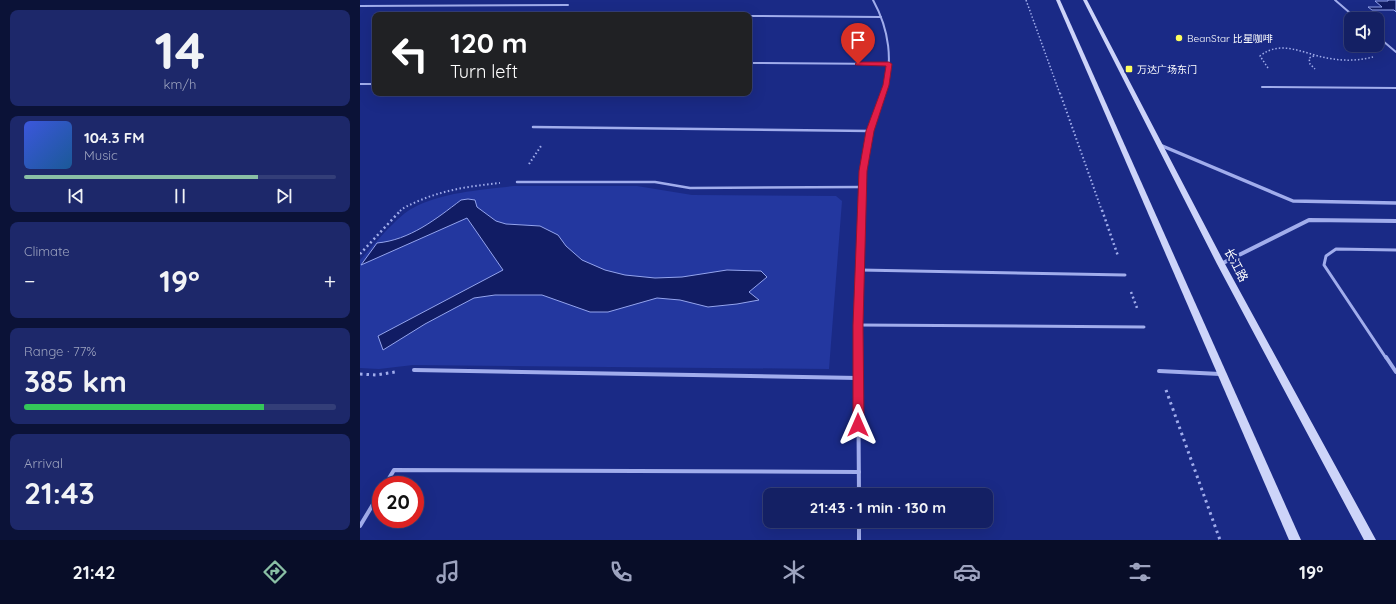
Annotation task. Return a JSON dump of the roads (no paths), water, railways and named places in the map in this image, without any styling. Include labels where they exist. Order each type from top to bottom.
[{"type":"street","points":[[1058,0],[1295,540]]},
{"type":"street","name":"长江路","points":[[1085,0],[1221,264],[1370,540]]},
{"type":"street","points":[[1160,145],[1293,201],[1396,203]]},
{"type":"street","points":[[1221,264],[1309,220],[1396,221]]},
{"type":"lane","points":[[859,488],[858,325],[863,171],[870,131],[886,85],[889,64],[888,40],[881,17],[873,0]]},
{"type":"lane","points":[[1335,0],[1349,12]]},
{"type":"lane","points":[[360,6],[568,5]]},
{"type":"lane","points":[[752,16],[881,17]]},
{"type":"lane","points":[[1384,42],[1396,52]]},
{"type":"lane","points":[[752,63],[889,64]]},
{"type":"lane","points":[[360,84],[372,84]]},
{"type":"lane","points":[[1262,87],[1396,88]]},
{"type":"lane","points":[[533,128],[870,131]]},
{"type":"lane","points":[[517,182],[655,182],[690,188],[863,187]]},
{"type":"lane","points":[[1396,250],[1336,249],[1326,256],[1324,265],[1396,372]]},
{"type":"lane","points":[[860,270],[1125,274]]},
{"type":"lane","points":[[858,325],[1144,327]]},
{"type":"lane","points":[[414,370],[858,378]]},
{"type":"lane","points":[[1160,371],[1222,374]]},
{"type":"lane","points":[[390,476],[394,470],[859,472]]},
{"type":"lane","points":[[360,526],[372,506]]},
{"type":"lane","points":[[859,528],[859,540]]},
{"type":"place","name":"BeanStar 比星咖啡","points":[[1179,38]]},
{"type":"place","name":"万达广场东门","points":[[1129,69]]}]
